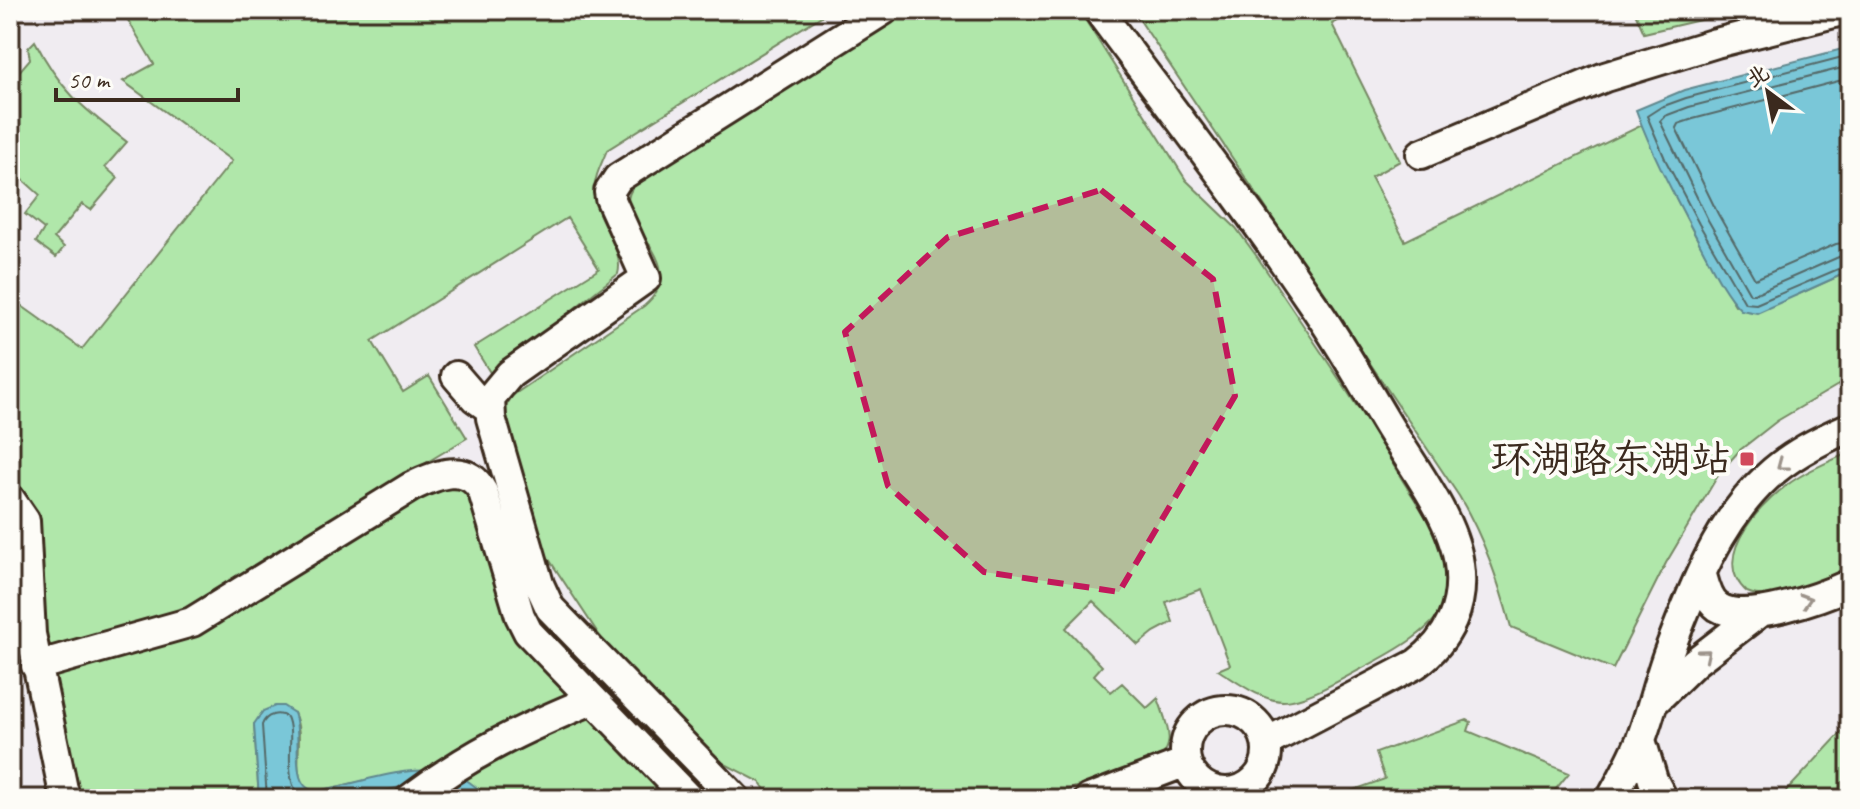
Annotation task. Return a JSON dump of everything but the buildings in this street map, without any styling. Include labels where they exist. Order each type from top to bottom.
[{"type":"street","points":[[736,799],[550,608],[539,584],[489,408],[494,390],[510,374],[646,278],[610,198],[612,184],[635,166],[884,10]]},
{"type":"street","points":[[1098,10],[1311,301],[1440,512],[1459,560],[1461,586],[1455,617],[1431,653],[1416,664],[1267,742]]},
{"type":"street","points":[[1421,154],[1605,77],[1716,43],[1846,10]]},
{"type":"street","points":[[456,376],[475,398],[489,408]]},
{"type":"street","points":[[1611,799],[1641,740],[1668,653],[1702,575],[1732,518],[1768,476],[1801,451],[1850,427]]},
{"type":"street","points":[[36,666],[192,622],[381,504],[434,477],[458,473],[476,481],[483,492],[520,616],[528,632],[689,799]]},
{"type":"street","points":[[10,499],[25,521],[27,592],[36,666],[65,799]]},
{"type":"street","points":[[1702,575],[1710,597],[1728,611],[1760,612],[1804,601],[1850,584]]},
{"type":"street","points":[[1654,701],[1695,662],[1760,612]]},
{"type":"street","points":[[428,785],[506,737],[592,700]]},
{"type":"street","points":[[1230,710],[1254,720],[1267,742],[1268,756],[1263,770],[1245,794],[1215,791],[1202,785],[1192,775],[1186,762],[1185,749],[1194,725],[1216,711],[1230,710]]},
{"type":"street","points":[[1641,740],[1653,780],[1663,799]]},
{"type":"street","points":[[1089,799],[1186,762]]},
{"type":"highlighted area","points":[[1101,190],[1213,279],[1235,396],[1119,592],[984,572],[888,486],[845,332],[948,237]]},
{"type":"green space","points":[[122,10],[831,10],[607,150],[594,193],[599,214],[617,254],[618,274],[491,374],[474,347],[599,269],[567,218],[372,341],[403,392],[429,376],[467,438],[187,608],[52,649],[45,635],[38,521],[30,501],[10,486],[10,301],[12,299],[82,349],[232,161],[123,81],[154,64]]},
{"type":"green space","points":[[911,10],[1079,10],[1186,180],[1236,228],[1258,258],[1431,526],[1444,556],[1448,590],[1443,608],[1424,630],[1398,649],[1333,684],[1301,698],[1283,701],[1258,694],[1218,670],[1230,665],[1201,589],[1166,602],[1173,622],[1138,645],[1093,601],[1066,628],[1102,666],[1094,675],[1111,692],[1122,683],[1147,708],[1158,698],[1167,724],[1167,749],[1154,761],[1040,799],[771,799],[760,782],[702,752],[668,707],[621,668],[531,532],[505,408],[512,396],[644,306],[658,289],[661,273],[657,257],[630,213],[628,200],[634,186]]},
{"type":"green space","points":[[1133,10],[1358,10],[1332,24],[1400,161],[1371,177],[1405,241],[1642,125],[1686,216],[1735,305],[1797,295],[1850,271],[1850,378],[1777,421],[1740,450],[1720,472],[1666,563],[1613,669],[1511,627],[1490,560],[1459,496]]},
{"type":"green space","points":[[1634,10],[1743,10],[1644,33]]},
{"type":"green space","points":[[35,41],[54,74],[74,98],[127,142],[105,167],[118,178],[91,210],[82,204],[54,238],[64,247],[56,257],[36,242],[44,229],[25,214],[40,195],[10,168],[10,82],[30,59],[28,48]]},
{"type":"green space","points":[[1850,452],[1850,570],[1814,586],[1785,594],[1758,595],[1747,592],[1736,578],[1733,562],[1746,528],[1786,486],[1811,470]]},
{"type":"green space","points":[[448,484],[469,487],[511,616],[679,799],[490,799],[455,775],[422,771],[318,791],[306,789],[298,767],[299,731],[294,713],[254,724],[259,799],[55,799],[30,680],[143,651],[204,628]]},
{"type":"green space","points":[[1467,720],[1471,722],[1468,731],[1569,773],[1548,799],[1328,799],[1385,779],[1376,753]]},
{"type":"green space","points":[[1850,723],[1850,799],[1779,799]]},
{"type":"green space","points":[[431,783],[449,786],[461,799],[352,799],[402,786]]},
{"type":"water","points":[[1850,47],[1850,271],[1757,313],[1741,310],[1710,262],[1658,162],[1636,110],[1684,90]]},
{"type":"water","points":[[283,706],[294,713],[299,772],[308,788],[318,791],[403,772],[437,771],[464,778],[490,799],[461,799],[450,789],[422,783],[348,799],[259,799],[254,724],[263,711]]},
{"type":"place","name":"环湖路东湖站","points":[[1747,459]]}]
